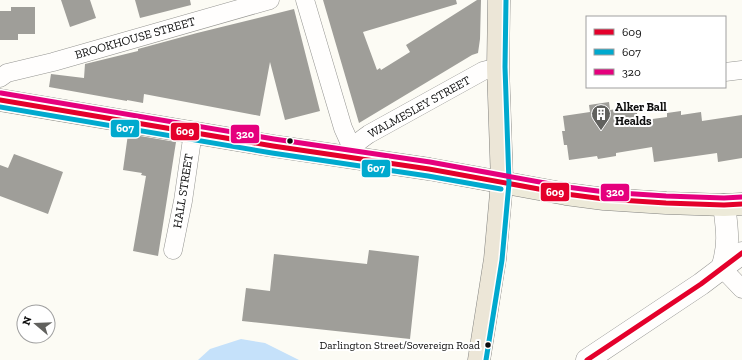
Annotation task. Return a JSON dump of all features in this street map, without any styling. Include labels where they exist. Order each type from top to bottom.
[{"type":"highway","points":[[479,360],[496,259],[502,182],[498,68],[499,0]]},
{"type":"main road","points":[[0,100],[193,132],[350,152],[429,169],[556,192],[604,199],[666,203],[733,204]]},
{"type":"street","name":"BROOKHOUSE STREET","points":[[0,78],[6,74],[270,0]]},
{"type":"street","points":[[305,0],[350,152]]},
{"type":"street","name":"WALMESLEY STREET","points":[[350,152],[358,141],[368,134],[483,71],[498,68]]},
{"type":"street","points":[[726,72],[742,70]]},
{"type":"street","name":"HALL STREET","points":[[173,250],[183,201],[193,132]]},
{"type":"street","points":[[722,268],[727,255],[733,204]]},
{"type":"street","points":[[587,360],[701,284],[742,253]]},
{"type":"street","points":[[722,268],[742,289]]},
{"type":"water","points":[[241,339],[265,343],[299,360],[198,360],[210,349]]},
{"type":"building","points":[[61,0],[90,0],[96,18],[70,27]]},
{"type":"building","points":[[135,0],[190,0],[191,5],[140,18]]},
{"type":"building","points":[[323,0],[456,0],[457,4],[363,32],[377,70],[380,68],[381,70],[410,52],[406,45],[477,0],[481,0],[480,39],[478,53],[472,55],[359,123]]},
{"type":"building","points":[[11,7],[35,7],[35,34],[18,34],[18,40],[0,40],[0,11],[11,11]]},
{"type":"building","points":[[294,9],[320,111],[285,120],[270,62],[260,116],[144,94],[143,103],[49,87],[51,74],[84,78],[85,64],[138,51],[138,49],[197,33]]},
{"type":"building","points":[[609,102],[610,110],[636,106],[638,121],[667,117],[667,113],[681,111],[681,115],[701,112],[702,121],[742,115],[742,158],[718,162],[717,153],[654,162],[652,147],[616,153],[616,156],[598,159],[597,156],[569,160],[567,145],[564,145],[562,131],[565,131],[563,116],[590,112],[589,105]]},
{"type":"building","points":[[128,134],[176,142],[158,256],[133,251],[146,176],[141,175],[142,173],[123,170]]},
{"type":"building","points":[[14,154],[63,172],[48,214],[0,196],[0,165],[8,168]]},
{"type":"building","points":[[369,250],[419,256],[410,339],[242,321],[246,288],[270,291],[274,254],[367,264]]},
{"type":"transit line","name":"607","points":[[486,360],[502,260],[509,183],[505,67],[506,0]]},
{"type":"transit line","name":"320","points":[[1,93],[274,139],[430,162],[567,187],[605,192],[666,196],[724,198],[742,197]]},
{"type":"transit line","name":"609","points":[[0,100],[273,146],[429,169],[566,194],[604,199],[666,203],[724,205],[742,204]]},
{"type":"transit line","name":"607","points":[[0,107],[272,153],[428,176],[501,189]]},
{"type":"transit line","name":"609","points":[[587,360],[701,284],[742,253]]},
{"type":"place","name":"Alker Ball Healds","points":[[601,131]]},
{"type":"place","name":"Darlington Street/Sovereign Road","points":[[488,345]]}]
